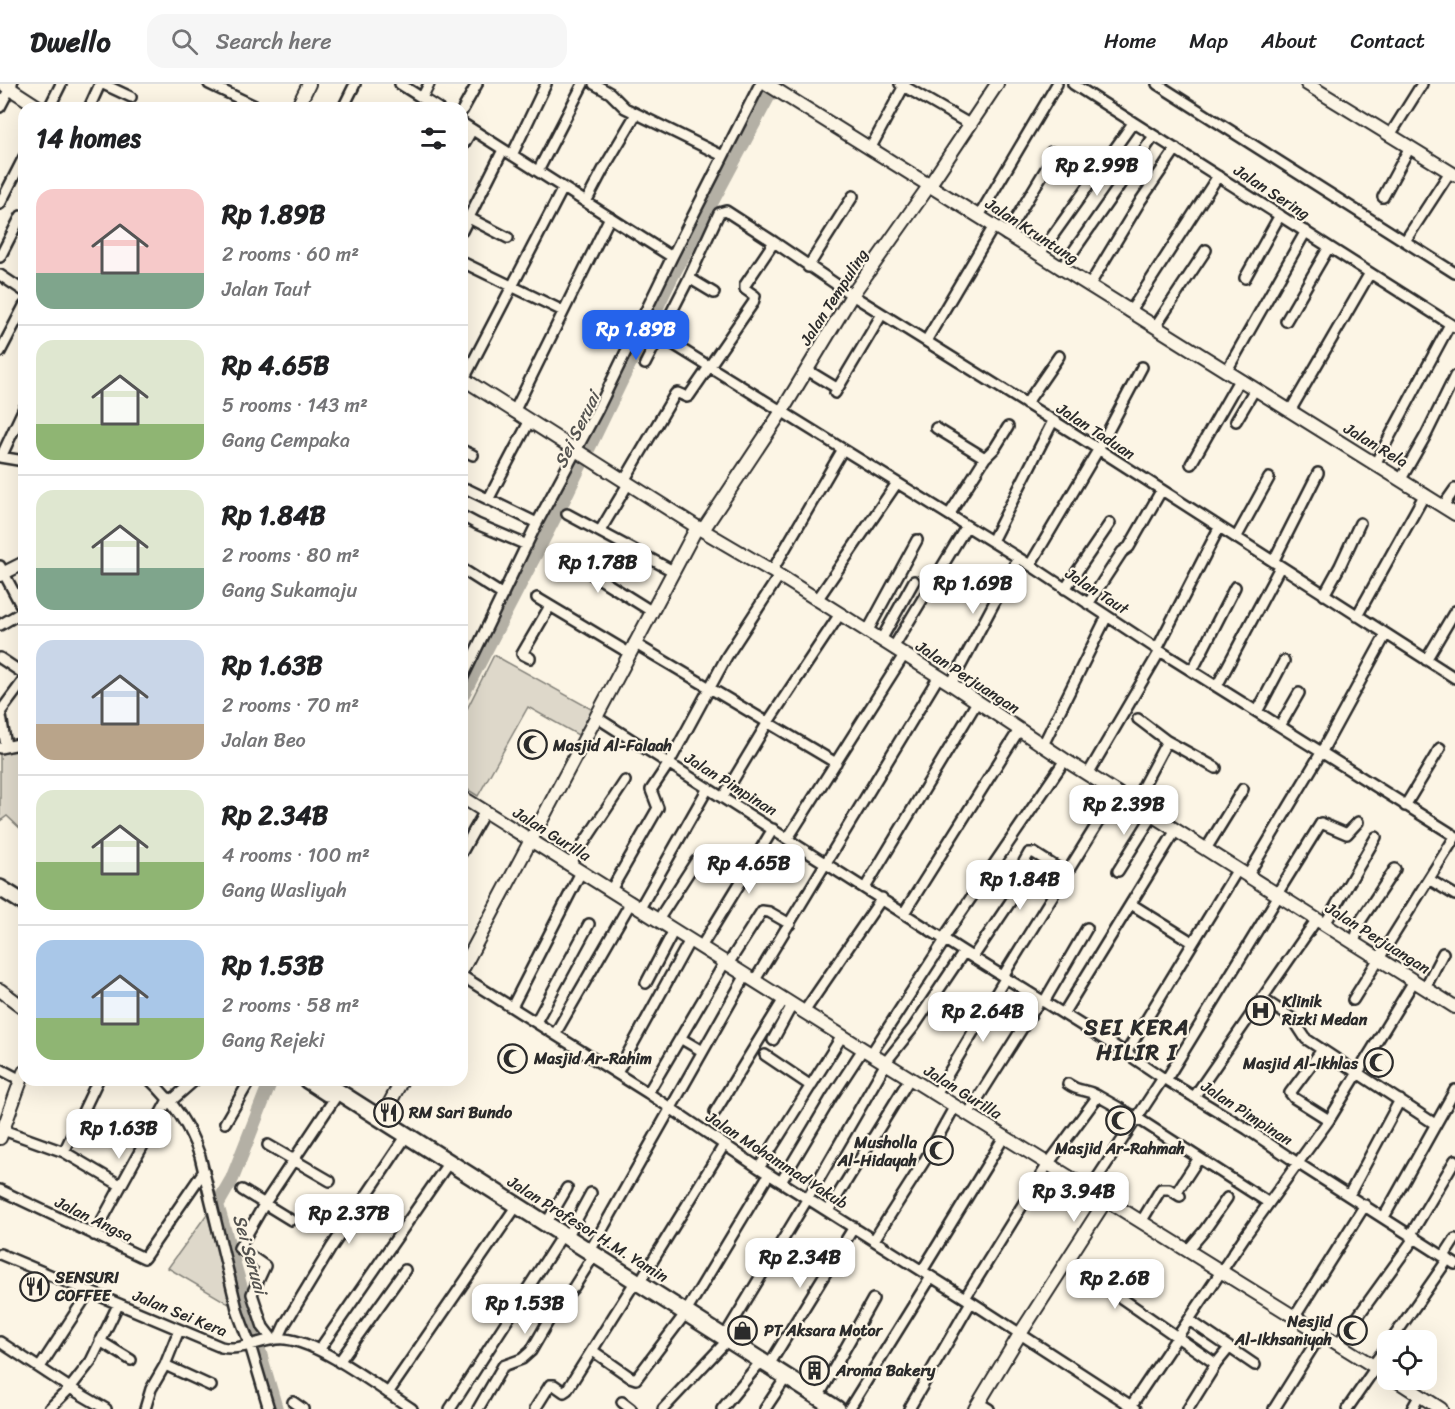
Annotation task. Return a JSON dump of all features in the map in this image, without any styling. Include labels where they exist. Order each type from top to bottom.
[{"type":"main road","points":[[0,880],[18,891]]},
{"type":"main road","points":[[0,888],[18,899]]},
{"type":"main road","name":"Jalan Profesor H.M. Yamin","points":[[316,1086],[379,1122],[403,1141],[445,1168],[465,1177],[513,1211],[563,1239],[763,1365],[818,1405]]},
{"type":"main road","name":"Jalan Profesor H.M. Yamin","points":[[328,1086],[379,1122],[465,1177],[546,1224],[563,1239]]},
{"type":"main road","name":"Jalan Profesor H.M. Yamin","points":[[763,1365],[783,1382],[818,1405],[837,1409]]},
{"type":"street","points":[[52,102],[61,84]]},
{"type":"street","points":[[92,102],[102,84],[131,97]]},
{"type":"street","points":[[209,84],[246,102]]},
{"type":"street","points":[[300,102],[309,84]]},
{"type":"street","points":[[346,102],[355,84]]},
{"type":"street","points":[[401,84],[428,102]]},
{"type":"street","points":[[422,98],[429,84]]},
{"type":"street","points":[[467,102],[477,84]]},
{"type":"street","points":[[512,156],[546,84]]},
{"type":"street","points":[[538,171],[583,84]]},
{"type":"street","points":[[594,84],[610,93],[625,108],[723,156]]},
{"type":"street","points":[[468,657],[503,595],[537,523],[597,411],[760,84]]},
{"type":"street","name":"Jalan Kruntung","points":[[767,84],[1285,408]]},
{"type":"street","name":"Jalan Tempuling","points":[[468,959],[673,571],[782,411],[852,295],[997,84]]},
{"type":"street","points":[[979,216],[1057,84]]},
{"type":"street","name":"Jalan Sering","points":[[1073,84],[1453,326]]},
{"type":"street","points":[[1157,84],[1455,273]]},
{"type":"street","points":[[1307,84],[1322,88],[1390,135],[1453,174],[1406,241]]},
{"type":"street","points":[[1390,135],[1422,84]]},
{"type":"street","points":[[0,107],[8,85],[32,102]]},
{"type":"street","points":[[870,149],[903,85],[970,125]]},
{"type":"street","points":[[586,202],[636,114]]},
{"type":"street","points":[[1039,255],[1133,123]]},
{"type":"street","points":[[468,127],[672,257]]},
{"type":"street","points":[[468,137],[472,130]]},
{"type":"street","points":[[1061,269],[1155,136]]},
{"type":"street","points":[[1383,197],[1410,147]]},
{"type":"street","points":[[1089,286],[1176,149]]},
{"type":"street","points":[[502,150],[469,218],[508,238]]},
{"type":"street","points":[[1006,235],[1050,162],[1051,152]]},
{"type":"street","points":[[0,204],[18,169]]},
{"type":"street","points":[[1130,312],[1218,176]]},
{"type":"street","points":[[468,369],[563,188]]},
{"type":"street","points":[[808,267],[853,196]]},
{"type":"street","name":"Jalan Taduan","points":[[689,278],[721,211],[728,212],[808,267],[1455,678]]},
{"type":"street","points":[[1245,278],[1280,215]]},
{"type":"street","points":[[514,412],[610,217]]},
{"type":"street","points":[[0,257],[18,222]]},
{"type":"street","points":[[926,340],[994,226]]},
{"type":"street","points":[[1226,372],[1306,231]]},
{"type":"street","points":[[600,531],[675,394],[689,396],[755,300],[755,296],[744,287],[774,242]]},
{"type":"street","points":[[1286,321],[1329,247]]},
{"type":"street","points":[[1155,327],[1206,250]]},
{"type":"street","points":[[468,265],[564,311]]},
{"type":"street","points":[[1285,408],[1370,273]]},
{"type":"street","points":[[0,275],[18,287]]},
{"type":"street","points":[[645,364],[689,278],[714,293]]},
{"type":"street","points":[[807,370],[835,390],[882,314]]},
{"type":"street","points":[[0,352],[18,318]]},
{"type":"street","points":[[1375,464],[1453,326]]},
{"type":"street","name":"Jalan Taut","points":[[660,336],[992,541],[1159,650],[1455,837]]},
{"type":"street","points":[[1026,404],[1059,356]]},
{"type":"street","points":[[1030,565],[1098,450],[1142,367]]},
{"type":"street","points":[[1401,479],[1455,376]]},
{"type":"street","points":[[1191,464],[1239,380]]},
{"type":"street","name":"Jalan Perjuangan","points":[[468,381],[700,529],[776,573],[939,676],[1065,760],[1455,1007]]},
{"type":"street","points":[[1236,421],[1255,389]]},
{"type":"street","name":"Jalan Rela","points":[[1285,408],[1455,514]]},
{"type":"street","points":[[18,421],[1,457],[18,460]]},
{"type":"street","points":[[992,541],[1053,421]]},
{"type":"street","points":[[488,500],[529,422]]},
{"type":"street","points":[[949,516],[985,458],[995,448],[1008,427]]},
{"type":"street","points":[[936,428],[985,458]]},
{"type":"street","points":[[611,890],[658,808],[651,790],[669,763],[727,656],[776,573],[843,449]]},
{"type":"street","points":[[468,453],[473,455]]},
{"type":"street","points":[[1217,686],[1318,473]]},
{"type":"street","points":[[1236,538],[1269,478]]},
{"type":"street","points":[[817,600],[897,483]]},
{"type":"street","points":[[1443,506],[1455,489]]},
{"type":"street","points":[[468,490],[537,523]]},
{"type":"street","points":[[1088,604],[1122,552],[1129,547],[1161,491]]},
{"type":"street","points":[[1357,616],[1425,494]]},
{"type":"street","points":[[567,514],[673,571]]},
{"type":"street","points":[[468,520],[527,545]]},
{"type":"street","points":[[1065,589],[1110,523]]},
{"type":"street","points":[[1324,595],[1360,523]]},
{"type":"street","points":[[893,648],[966,527]]},
{"type":"street","points":[[1088,774],[1159,650],[1220,528]]},
{"type":"street","points":[[867,632],[917,540]]},
{"type":"street","points":[[560,554],[651,611]]},
{"type":"street","points":[[951,684],[1018,558]]},
{"type":"street","points":[[18,565],[1,571],[18,601]]},
{"type":"street","points":[[468,573],[503,595]]},
{"type":"street","points":[[881,640],[914,581]]},
{"type":"street","points":[[1192,671],[1235,587]]},
{"type":"street","points":[[537,598],[710,687],[836,763]]},
{"type":"street","points":[[530,658],[522,654],[550,606]]},
{"type":"street","points":[[1426,660],[1455,611]]},
{"type":"street","points":[[0,625],[18,614]]},
{"type":"street","points":[[723,797],[768,722],[840,614]]},
{"type":"street","points":[[1043,745],[1107,616]]},
{"type":"street","points":[[1126,1053],[1192,942],[1243,872],[1321,753],[1386,634]]},
{"type":"street","points":[[788,838],[904,655]]},
{"type":"street","points":[[0,658],[18,670]]},
{"type":"street","points":[[1257,712],[1284,661]]},
{"type":"street","points":[[478,1409],[503,1366],[514,1364],[531,1351],[557,1306],[574,1287],[702,1051],[751,977],[790,924],[939,676]]},
{"type":"street","points":[[18,688],[1,710],[3,747],[18,744]]},
{"type":"street","points":[[1280,726],[1299,693]]},
{"type":"street","points":[[865,888],[977,702]]},
{"type":"street","name":"Jalan Pimpinan","points":[[596,717],[1247,1129],[1297,1167],[1349,1195],[1449,1260]]},
{"type":"street","points":[[1138,719],[1167,741],[1216,768]]},
{"type":"street","points":[[904,913],[1019,730]]},
{"type":"street","points":[[1134,803],[1167,741]]},
{"type":"street","points":[[1405,806],[1440,748]]},
{"type":"street","points":[[781,1182],[831,1098],[867,1052],[1065,760]]},
{"type":"street","points":[[570,864],[625,781]]},
{"type":"street","points":[[555,1034],[708,788]]},
{"type":"street","points":[[1206,849],[1243,789]]},
{"type":"street","points":[[936,1094],[1117,792]]},
{"type":"street","name":"Jalan Gurilla","points":[[468,801],[867,1052],[1377,1368]]},
{"type":"street","points":[[468,841],[485,811]]},
{"type":"street","points":[[1118,871],[1153,815]]},
{"type":"street","points":[[1090,1189],[1165,1079],[1321,823],[1347,834],[1358,822]]},
{"type":"street","points":[[617,1073],[696,943],[773,829]]},
{"type":"street","points":[[1063,1014],[1176,830]]},
{"type":"street","points":[[1194,1096],[1321,922],[1376,837]]},
{"type":"street","points":[[1353,1000],[1455,837]]},
{"type":"street","points":[[973,957],[1025,880],[1030,870],[1024,866],[1024,862],[1029,853],[1034,853],[1067,873]]},
{"type":"street","points":[[658,920],[696,861]]},
{"type":"street","points":[[1354,943],[1361,920],[1395,869]]},
{"type":"street","points":[[512,1007],[581,872]]},
{"type":"street","points":[[1430,880],[1455,895]]},
{"type":"street","points":[[804,1012],[882,898]]},
{"type":"street","points":[[1131,904],[1192,942]]},
{"type":"street","points":[[648,1093],[680,1038],[762,911],[769,912],[790,924]]},
{"type":"street","points":[[536,1022],[589,924]]},
{"type":"street","points":[[968,1114],[1042,1001],[1086,928]]},
{"type":"street","points":[[646,983],[674,930]]},
{"type":"street","points":[[663,1409],[724,1341],[886,1063],[913,1028],[964,952]]},
{"type":"street","points":[[1425,988],[1443,952]]},
{"type":"street","name":"Jalan Mohammad Yakub","points":[[468,980],[670,1107],[759,1168],[1133,1407]]},
{"type":"street","points":[[1133,1407],[1221,1272],[1329,1120],[1414,981]]},
{"type":"street","points":[[0,990],[18,1004]]},
{"type":"street","points":[[1263,999],[1293,1019],[1306,1039],[1435,1124]]},
{"type":"street","points":[[773,1040],[788,1002]]},
{"type":"street","points":[[716,1112],[788,1002]]},
{"type":"street","points":[[759,1168],[842,1036]]},
{"type":"street","points":[[680,1038],[702,1051]]},
{"type":"street","points":[[1322,1050],[1291,1095],[1329,1120]]},
{"type":"street","points":[[765,1055],[811,1086]]},
{"type":"street","points":[[0,1069],[18,1075]]},
{"type":"street","points":[[828,1212],[910,1078]]},
{"type":"street","points":[[1068,1084],[1077,1090],[1086,1090],[1137,1118],[1269,1203]]},
{"type":"street","points":[[19,1086],[2,1134],[64,1152],[120,1185]]},
{"type":"street","points":[[64,1152],[95,1086]]},
{"type":"street","points":[[156,1086],[181,1114],[195,1140],[238,1313],[251,1345],[269,1409]]},
{"type":"street","points":[[94,1235],[120,1185],[170,1100],[187,1086]]},
{"type":"street","points":[[225,1123],[247,1086]]},
{"type":"street","points":[[379,1122],[399,1086]]},
{"type":"street","points":[[1383,1217],[1455,1090]]},
{"type":"street","points":[[909,1409],[968,1300],[1047,1164],[1098,1096]]},
{"type":"street","points":[[335,1098],[266,1203],[239,1249],[265,1266],[252,1294],[263,1327],[273,1340],[403,1141]]},
{"type":"street","points":[[1349,1195],[1400,1100]]},
{"type":"street","points":[[874,1240],[925,1160],[955,1106]]},
{"type":"street","points":[[84,1111],[143,1145]]},
{"type":"street","points":[[922,1271],[1004,1137]]},
{"type":"street","points":[[535,1409],[551,1385],[564,1392],[567,1390],[724,1144]]},
{"type":"street","points":[[268,1145],[330,1181]]},
{"type":"street","points":[[1141,1222],[1161,1189],[1165,1188],[1178,1194],[1199,1158]]},
{"type":"street","points":[[1338,1344],[1413,1235],[1455,1160]]},
{"type":"street","points":[[319,1350],[445,1168]]},
{"type":"street","name":"Jalan Angsa","points":[[0,1190],[144,1258],[204,1171]]},
{"type":"street","points":[[592,1351],[636,1379],[684,1315],[769,1174]]},
{"type":"street","points":[[546,1224],[567,1188]]},
{"type":"street","points":[[242,1190],[291,1220]]},
{"type":"street","points":[[450,1409],[591,1194]]},
{"type":"street","points":[[1188,1251],[1227,1198]]},
{"type":"street","points":[[981,1407],[1020,1334],[1106,1200]]},
{"type":"street","points":[[1294,1318],[1365,1205]]},
{"type":"street","points":[[388,1394],[513,1211]]},
{"type":"street","points":[[722,1409],[763,1365],[854,1227]]},
{"type":"street","points":[[1398,1330],[1449,1260],[1455,1239]]},
{"type":"street","name":"Jalan Sei Kera","points":[[0,1254],[118,1305],[230,1349],[273,1340],[298,1341],[319,1350],[412,1409]]},
{"type":"street","points":[[1068,1261],[1216,1364]]},
{"type":"street","points":[[339,1362],[405,1270]]},
{"type":"street","points":[[849,1409],[931,1277]]},
{"type":"street","points":[[40,1367],[89,1292]]},
{"type":"street","points":[[818,1405],[873,1299]]},
{"type":"street","points":[[49,1409],[70,1388],[91,1360],[118,1305]]},
{"type":"street","points":[[1189,1320],[1255,1365]]},
{"type":"street","points":[[145,1409],[151,1389],[165,1365],[179,1330]]},
{"type":"street","points":[[1274,1409],[1321,1334]]},
{"type":"street","points":[[100,1341],[131,1360]]},
{"type":"street","points":[[0,1342],[106,1409]]},
{"type":"street","points":[[1188,1409],[1216,1364],[1229,1348]]},
{"type":"street","points":[[1347,1409],[1377,1362]]},
{"type":"street","points":[[165,1365],[211,1386]]},
{"type":"street","points":[[765,1409],[783,1382]]},
{"type":"street","points":[[1412,1390],[1441,1409]]},
{"type":"street","points":[[1412,1409],[1420,1395]]},
{"type":"street","points":[[293,1402],[303,1409]]},
{"type":"street","points":[[622,1402],[631,1409]]},
{"type":"shaded area","points":[[494,655],[593,710],[578,735],[528,707],[478,796],[468,790],[468,707]]},
{"type":"shaded area","points":[[18,751],[18,826],[7,816],[0,821],[0,754]]},
{"type":"shaded area","points":[[207,1214],[234,1307],[168,1268]]},
{"type":"waterway","name":"Sei Seruai","points":[[468,684],[563,501],[670,280],[775,84]]},
{"type":"waterway","name":"Sei Seruai","points":[[269,1086],[232,1179],[217,1205],[276,1409]]},
{"type":"place","name":"Masjid Al-Falaah","points":[[532,745]]},
{"type":"place","name":"Klinik Rizki Medan","points":[[1261,1010]]},
{"type":"place","name":"Masjid Ar-Rahim","points":[[513,1058]]},
{"type":"place","name":"Masjid Al-Ikhlas","points":[[1379,1063]]},
{"type":"place","name":"RM Sari Bundo","points":[[388,1112]]},
{"type":"place","name":"Masjid Ar-Rahmah","points":[[1120,1120]]},
{"type":"place","name":"Musholla Al-Hidayah","points":[[938,1151]]},
{"type":"place","name":"SENSURI COFFEE","points":[[34,1286]]},
{"type":"place","name":"PT Aksara Motor","points":[[743,1330]]},
{"type":"place","name":"Nesjid Al-Ikhsaniyah","points":[[1353,1330]]},
{"type":"place","name":"Aroma Bakery","points":[[815,1370]]},
{"type":"district","name":"SEI KERA HILIR I","points":[[1137,1040]]}]
